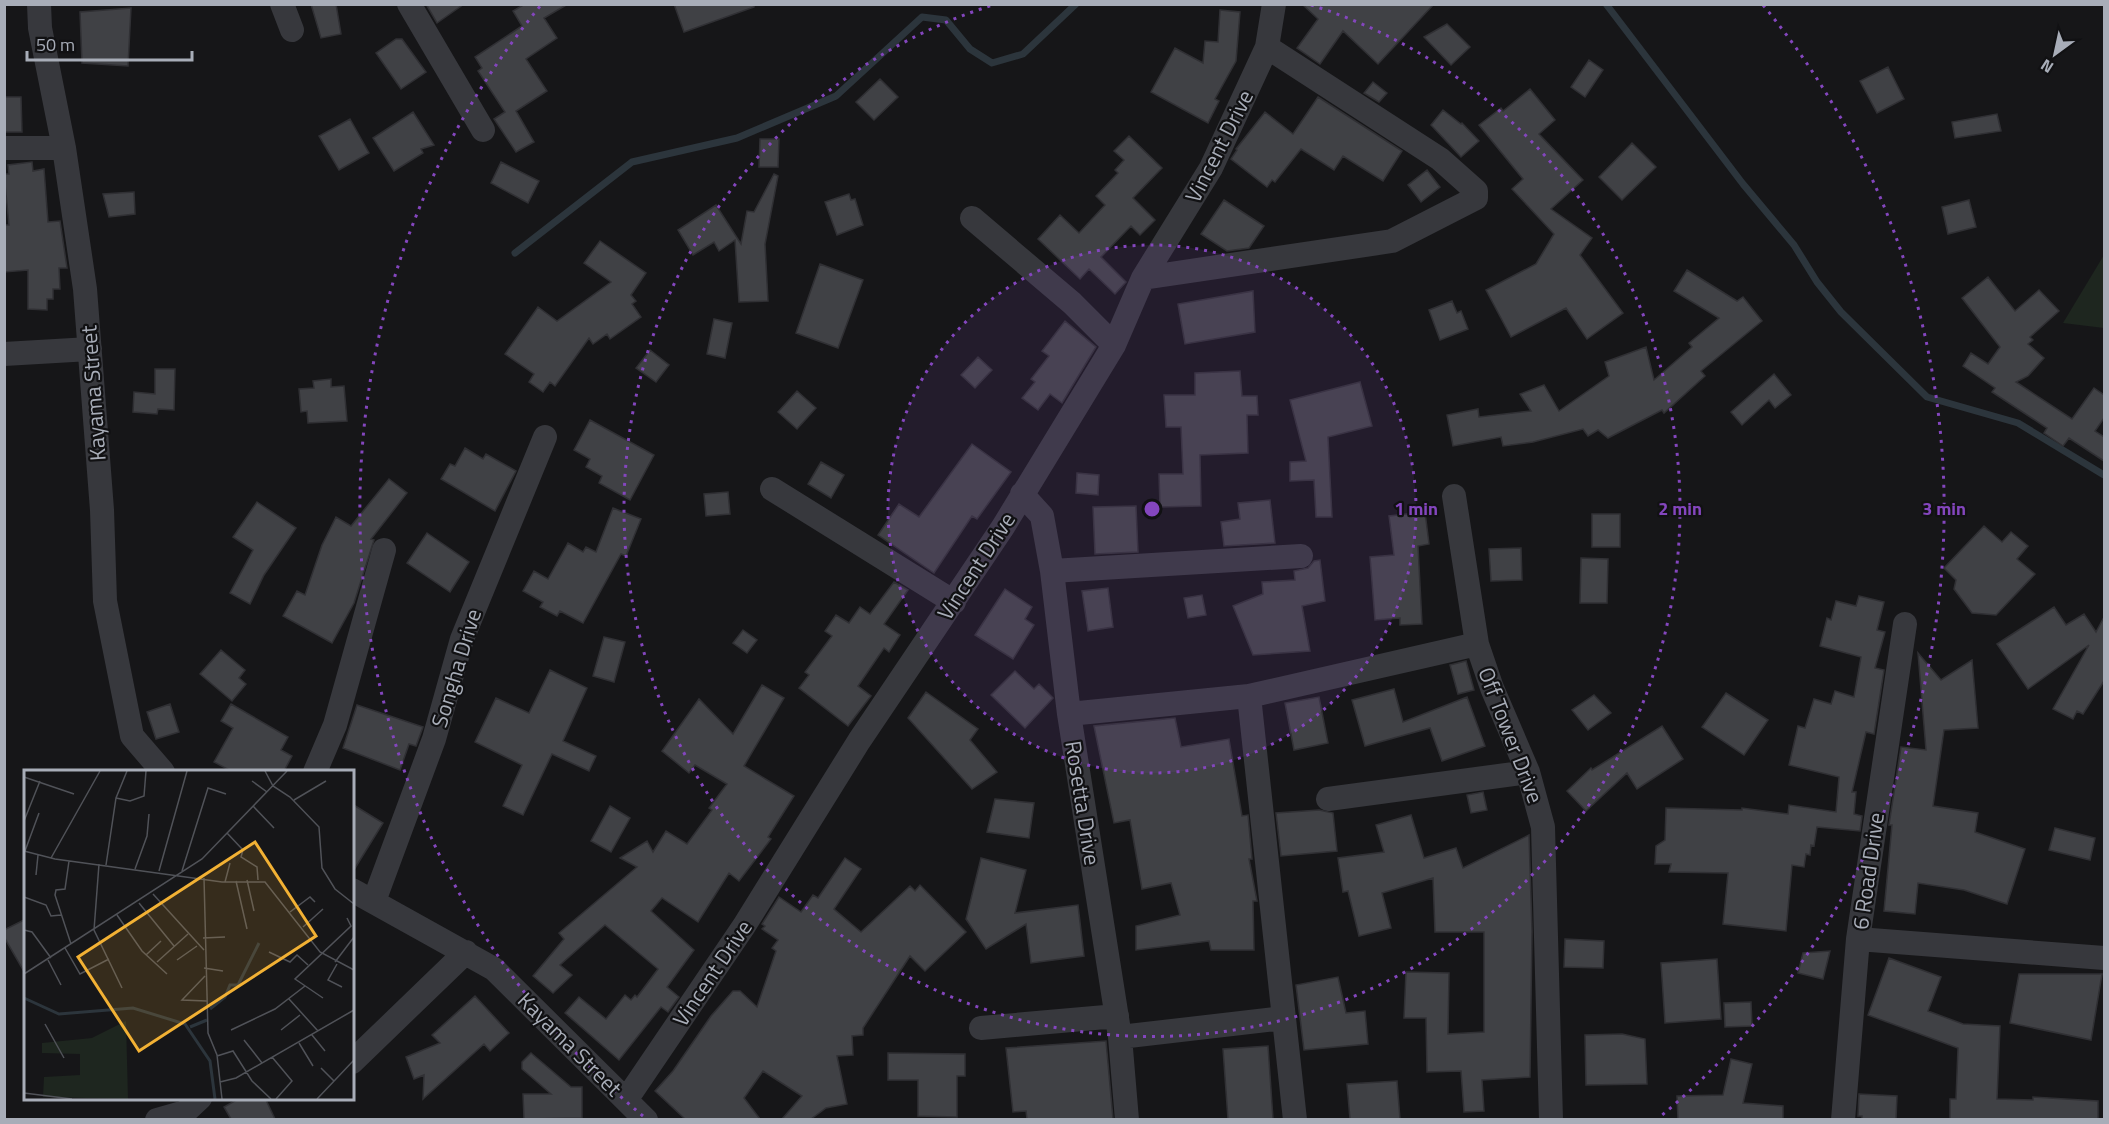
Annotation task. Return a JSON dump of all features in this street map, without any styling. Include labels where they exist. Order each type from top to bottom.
[{"type":"street","name":"Kayama Street","points":[[39,4],[40,28],[64,148],[85,289],[102,510],[105,601],[132,736],[162,770]]},
{"type":"street","points":[[282,4],[292,30]]},
{"type":"street","points":[[409,4],[483,130]]},
{"type":"street","name":"Vincent Drive","points":[[626,1100],[744,926],[859,741],[954,602],[1114,345],[1143,278],[1211,168],[1267,47],[1274,4]]},
{"type":"street","points":[[1143,278],[1392,240],[1476,198],[1476,191],[1440,159],[1267,47]]},
{"type":"street","points":[[4,148],[64,148]]},
{"type":"street","points":[[972,218],[1072,303],[1114,345]]},
{"type":"street","points":[[4,354],[90,349]]},
{"type":"street","name":"Songha Drive","points":[[374,901],[434,739],[462,639],[545,437]]},
{"type":"street","points":[[772,489],[954,602]]},
{"type":"street","name":"Rosetta Drive","points":[[1022,494],[1042,516],[1052,571],[1069,714],[1118,1027],[1127,1119]]},
{"type":"street","name":"Off Tower Drive","points":[[1454,496],[1477,644],[1492,688],[1528,772],[1543,827],[1551,1119]]},
{"type":"street","points":[[315,770],[335,725],[384,550]]},
{"type":"street","points":[[1052,571],[1302,556]]},
{"type":"street","name":"6 Road Drive","points":[[1843,1119],[1858,939],[1905,624]]},
{"type":"street","points":[[1069,714],[1249,696],[1477,644]]},
{"type":"street","points":[[1249,696],[1295,1119]]},
{"type":"street","points":[[1328,799],[1528,772]]},
{"type":"street","name":"Kayama Street","points":[[354,891],[481,961],[646,1119]]},
{"type":"street","points":[[1858,939],[2104,958]]},
{"type":"street","points":[[354,1060],[481,961]]},
{"type":"street","points":[[981,1028],[1118,1027],[1284,1018]]},
{"type":"street","points":[[158,1119],[185,1112],[198,1100]]},
{"type":"shaded area","points":[[2104,255],[2104,328],[2063,323]]},
{"type":"building","points":[[311,4],[336,4],[341,34],[321,38]]},
{"type":"building","points":[[426,4],[464,4],[437,23]]},
{"type":"building","points":[[525,4],[568,4],[544,18],[557,38],[526,59],[547,91],[516,111],[534,142],[516,152],[494,119],[505,112],[478,71],[482,68],[475,57],[522,26],[513,11]]},
{"type":"building","points":[[674,4],[754,4],[754,7],[684,32]]},
{"type":"building","points":[[1302,4],[1434,4],[1378,64],[1343,31],[1320,64],[1297,48],[1318,19]]},
{"type":"building","points":[[131,8],[128,66],[82,63],[80,12]]},
{"type":"building","points":[[1220,10],[1240,12],[1236,61],[1215,99],[1219,101],[1208,123],[1151,92],[1175,48],[1203,63],[1205,41],[1218,42]]},
{"type":"building","points":[[1447,24],[1470,47],[1451,65],[1424,37]]},
{"type":"building","points":[[396,39],[402,39],[426,72],[401,89],[376,53]]},
{"type":"building","points":[[1589,60],[1603,70],[1585,97],[1571,87]]},
{"type":"building","points":[[1888,67],[1904,99],[1877,113],[1860,81]]},
{"type":"building","points":[[880,79],[898,97],[874,120],[856,102]]},
{"type":"building","points":[[1373,82],[1387,93],[1379,102],[1364,93]]},
{"type":"building","points":[[1530,89],[1555,120],[1539,134],[1583,180],[1551,209],[1592,238],[1580,255],[1623,313],[1587,339],[1566,308],[1511,337],[1486,290],[1536,264],[1554,234],[1512,189],[1523,179],[1479,125],[1501,108],[1503,111]]},
{"type":"building","points":[[4,97],[21,97],[22,132],[4,132]]},
{"type":"building","points":[[1318,97],[1402,151],[1383,181],[1343,156],[1334,170],[1301,149],[1275,182],[1272,180],[1267,187],[1231,159],[1236,149],[1265,112],[1293,134]]},
{"type":"building","points":[[1443,110],[1462,123],[1479,141],[1461,157],[1431,125]]},
{"type":"building","points":[[413,112],[434,145],[421,149],[423,153],[394,171],[373,138]]},
{"type":"building","points":[[1997,114],[2001,131],[1955,138],[1952,122]]},
{"type":"building","points":[[350,119],[369,153],[339,170],[319,136]]},
{"type":"building","points":[[1129,136],[1162,168],[1133,198],[1155,220],[1140,235],[1131,226],[1101,257],[1126,282],[1115,294],[1089,269],[1080,279],[1038,239],[1060,215],[1079,233],[1105,205],[1096,196],[1118,173],[1115,170],[1124,160],[1114,151]]},
{"type":"building","points":[[760,139],[779,139],[778,167],[759,167]]},
{"type":"building","points":[[1632,143],[1656,167],[1622,200],[1599,177]]},
{"type":"building","points":[[32,162],[33,171],[44,169],[48,222],[60,221],[67,268],[59,268],[60,289],[53,289],[53,299],[47,299],[47,310],[28,309],[28,270],[4,272],[4,225],[9,225],[4,174],[9,174],[8,165]]},
{"type":"building","points":[[501,162],[539,181],[528,203],[491,183]]},
{"type":"building","points":[[1427,170],[1440,187],[1421,202],[1408,185]]},
{"type":"building","points":[[774,174],[778,176],[765,244],[768,301],[739,302],[735,240],[719,251],[714,242],[693,255],[678,230],[716,205],[741,244],[747,211],[754,212]]},
{"type":"building","points":[[134,192],[135,214],[109,217],[103,194]]},
{"type":"building","points":[[849,194],[851,200],[855,199],[863,225],[837,235],[825,202]]},
{"type":"building","points":[[1224,200],[1264,226],[1249,248],[1227,251],[1201,234]]},
{"type":"building","points":[[1969,200],[1976,227],[1948,234],[1942,207]]},
{"type":"building","points":[[600,241],[646,273],[631,295],[636,301],[632,304],[641,317],[610,339],[607,334],[593,344],[589,338],[555,386],[550,382],[543,392],[529,382],[534,374],[505,354],[538,307],[557,321],[611,282],[584,263]]},
{"type":"building","points":[[820,264],[863,280],[838,348],[796,333]]},
{"type":"building","points":[[1687,270],[1737,301],[1743,297],[1762,321],[1701,371],[1705,376],[1664,413],[1662,410],[1608,438],[1598,430],[1588,436],[1583,429],[1533,442],[1503,446],[1501,437],[1453,446],[1447,415],[1478,409],[1479,417],[1531,411],[1520,394],[1544,385],[1559,411],[1609,376],[1605,362],[1646,347],[1654,380],[1692,347],[1689,343],[1719,318],[1674,291]]},
{"type":"building","points":[[1988,277],[2015,311],[2039,290],[2059,311],[2030,337],[2033,340],[2028,344],[2044,358],[2028,376],[2016,382],[2072,419],[2094,388],[2104,395],[2104,418],[2095,431],[2104,437],[2104,461],[2069,438],[2063,446],[2044,433],[2047,428],[1992,392],[1995,388],[1963,366],[1971,353],[1988,364],[2000,347],[1962,298]]},
{"type":"building","points":[[1253,291],[1255,332],[1185,344],[1178,304]]},
{"type":"building","points":[[1452,301],[1457,313],[1461,311],[1468,329],[1440,340],[1429,310]]},
{"type":"building","points":[[714,319],[732,323],[725,358],[707,354]]},
{"type":"building","points":[[1065,321],[1096,347],[1062,403],[1050,394],[1038,410],[1022,398],[1035,382],[1031,379],[1049,356],[1042,351]]},
{"type":"building","points":[[650,350],[669,365],[656,382],[636,368]]},
{"type":"building","points":[[978,357],[992,370],[975,388],[961,375]]},
{"type":"building","points":[[155,369],[175,369],[174,410],[158,409],[157,414],[133,412],[134,392],[155,394]]},
{"type":"building","points":[[1240,371],[1242,396],[1257,396],[1258,415],[1247,415],[1248,453],[1200,455],[1201,506],[1160,507],[1159,474],[1183,474],[1181,427],[1166,427],[1164,395],[1195,395],[1195,373]]},
{"type":"building","points":[[1774,374],[1791,395],[1775,408],[1769,400],[1742,425],[1731,412]]},
{"type":"building","points":[[331,379],[331,387],[344,386],[347,421],[308,423],[307,411],[301,412],[299,389],[314,388],[313,381]]},
{"type":"building","points":[[1360,382],[1372,426],[1328,437],[1332,517],[1316,517],[1314,480],[1290,481],[1290,462],[1306,461],[1290,400]]},
{"type":"building","points":[[797,391],[816,408],[797,429],[778,412]]},
{"type":"building","points":[[590,420],[654,455],[630,500],[599,483],[602,476],[586,467],[590,459],[574,450]]},
{"type":"building","points":[[972,444],[1011,472],[977,519],[972,516],[934,573],[878,535],[899,504],[919,517]]},
{"type":"building","points":[[465,448],[483,459],[486,454],[516,471],[495,511],[441,479],[450,464],[455,466]]},
{"type":"building","points":[[821,462],[844,475],[831,498],[808,484]]},
{"type":"building","points":[[1077,473],[1099,475],[1098,495],[1076,493]]},
{"type":"building","points":[[389,479],[407,493],[371,539],[374,540],[354,603],[332,643],[283,616],[297,591],[305,595],[322,545],[336,517],[351,526]]},
{"type":"building","points":[[728,492],[730,514],[706,516],[704,494]]},
{"type":"building","points":[[1270,500],[1275,543],[1224,546],[1221,522],[1240,519],[1238,503]]},
{"type":"building","points":[[257,502],[296,528],[264,575],[250,604],[230,593],[253,550],[233,537]]},
{"type":"building","points":[[1136,506],[1138,552],[1095,554],[1093,507]]},
{"type":"building","points":[[613,508],[641,519],[626,556],[621,554],[583,623],[560,611],[557,616],[540,607],[543,602],[523,591],[534,571],[548,579],[568,543],[583,552],[586,547],[596,552]]},
{"type":"building","points":[[1425,512],[1429,544],[1418,546],[1422,624],[1400,625],[1400,618],[1375,620],[1370,557],[1394,555],[1389,516]]},
{"type":"building","points":[[1592,514],[1620,514],[1620,547],[1592,547]]},
{"type":"building","points":[[1984,526],[2002,542],[2011,532],[2028,546],[2017,559],[2035,574],[1996,615],[1972,613],[1954,589],[1956,580],[1944,568]]},
{"type":"building","points":[[427,533],[469,562],[450,592],[407,563]]},
{"type":"building","points":[[1521,548],[1522,580],[1491,581],[1489,549]]},
{"type":"building","points":[[1581,558],[1608,559],[1607,603],[1580,603]]},
{"type":"building","points":[[1320,560],[1325,601],[1302,606],[1310,651],[1253,655],[1233,606],[1263,594],[1262,582],[1295,580],[1294,571],[1308,568],[1314,561]]},
{"type":"building","points":[[894,582],[908,590],[884,624],[900,635],[889,652],[884,648],[858,686],[871,696],[848,726],[799,688],[809,675],[805,672],[832,636],[825,631],[836,615],[849,623],[860,607],[870,614]]},
{"type":"building","points":[[1108,588],[1113,627],[1088,631],[1082,591]]},
{"type":"building","points":[[1005,589],[1032,607],[1025,619],[1034,625],[1013,659],[975,635]]},
{"type":"building","points":[[1202,595],[1206,615],[1188,618],[1184,598]]},
{"type":"building","points":[[1859,596],[1884,602],[1877,630],[1885,632],[1875,668],[1884,670],[1874,734],[1866,732],[1852,792],[1856,792],[1854,814],[1862,816],[1860,831],[1817,827],[1814,846],[1811,845],[1810,855],[1806,854],[1804,867],[1792,865],[1786,931],[1723,924],[1728,873],[1669,872],[1671,864],[1655,864],[1656,846],[1665,840],[1666,808],[1742,810],[1742,808],[1788,814],[1789,805],[1836,812],[1839,777],[1789,765],[1798,726],[1805,728],[1814,699],[1831,704],[1835,691],[1854,697],[1861,657],[1820,646],[1827,618],[1831,620],[1836,601],[1856,606]]},
{"type":"building","points":[[2054,607],[2066,625],[2084,614],[2096,632],[2104,617],[2104,681],[2083,714],[2077,711],[2073,719],[2053,709],[2089,645],[2028,689],[1997,644]]},
{"type":"building","points":[[743,630],[757,640],[747,653],[733,643]]},
{"type":"building","points":[[604,637],[625,642],[614,682],[593,676]]},
{"type":"building","points":[[221,650],[245,670],[239,678],[246,684],[232,701],[200,674]]},
{"type":"building","points":[[1918,653],[1941,680],[1972,660],[1978,728],[1944,730],[1933,806],[1978,813],[1975,832],[2025,849],[2007,904],[1964,890],[1918,883],[1915,914],[1884,911],[1892,825],[1889,825],[1901,747],[1926,750]]},
{"type":"building","points":[[1466,661],[1474,690],[1458,694],[1450,665]]},
{"type":"building","points":[[550,670],[587,688],[563,741],[596,756],[589,771],[552,754],[523,815],[503,806],[522,765],[475,742],[496,698],[529,713]]},
{"type":"building","points":[[1015,671],[1034,689],[1039,684],[1053,698],[1025,728],[991,695]]},
{"type":"building","points":[[762,685],[784,698],[744,766],[794,796],[768,837],[771,839],[739,881],[729,873],[698,922],[662,898],[651,911],[694,950],[667,987],[679,997],[668,1012],[661,1007],[619,1060],[565,1013],[579,997],[606,1019],[625,995],[631,1000],[635,995],[637,997],[658,969],[605,925],[560,965],[572,975],[553,993],[533,976],[564,939],[559,933],[637,867],[620,858],[647,841],[653,852],[666,831],[687,844],[712,810],[709,808],[727,784],[695,765],[689,773],[662,751],[699,699],[733,734]]},
{"type":"building","points":[[1394,689],[1403,722],[1467,697],[1485,746],[1442,761],[1430,728],[1365,746],[1352,700]]},
{"type":"building","points":[[926,692],[978,729],[970,740],[997,772],[972,789],[908,718]]},
{"type":"building","points":[[1726,693],[1768,720],[1744,755],[1702,727]]},
{"type":"building","points":[[1594,695],[1611,713],[1588,730],[1572,710]]},
{"type":"building","points":[[1319,697],[1328,743],[1294,750],[1285,703]]},
{"type":"building","points":[[170,704],[179,732],[156,739],[147,712]]},
{"type":"building","points":[[231,704],[288,737],[281,750],[292,756],[285,770],[229,770],[214,762],[233,728],[221,721]]},
{"type":"building","points":[[357,705],[423,727],[416,746],[409,744],[400,770],[343,748]]},
{"type":"building","points":[[1175,718],[1181,747],[1229,739],[1242,816],[1248,815],[1252,859],[1249,859],[1257,901],[1253,901],[1254,950],[1211,950],[1209,941],[1136,950],[1136,926],[1180,915],[1171,883],[1142,889],[1130,820],[1114,823],[1094,726]]},
{"type":"building","points":[[1662,726],[1683,759],[1637,789],[1627,773],[1586,811],[1567,791],[1591,768],[1592,770]]},
{"type":"building","points":[[1483,792],[1487,810],[1471,813],[1467,795]]},
{"type":"building","points":[[995,799],[1034,803],[1029,838],[987,832]]},
{"type":"building","points":[[354,805],[383,823],[354,870]]},
{"type":"building","points":[[610,806],[630,818],[611,852],[591,841]]},
{"type":"building","points":[[1319,810],[1333,813],[1337,851],[1281,856],[1276,813]]},
{"type":"building","points":[[1411,815],[1424,858],[1456,848],[1463,868],[1529,835],[1532,931],[1530,1077],[1482,1080],[1484,1111],[1464,1112],[1461,1071],[1427,1072],[1426,1018],[1404,1018],[1406,972],[1449,973],[1448,1034],[1484,1032],[1484,932],[1435,932],[1433,878],[1382,893],[1391,928],[1359,936],[1348,891],[1343,892],[1338,858],[1384,852],[1376,825]]},
{"type":"building","points":[[2055,828],[2095,838],[2090,860],[2049,850]]},
{"type":"building","points":[[845,858],[861,869],[834,909],[861,932],[910,886],[915,891],[920,885],[966,932],[925,971],[910,956],[863,1028],[863,1035],[852,1036],[853,1055],[837,1056],[847,1104],[826,1108],[811,1119],[782,1119],[802,1096],[763,1071],[744,1098],[760,1119],[685,1119],[655,1091],[673,1071],[711,1016],[733,991],[740,991],[757,1007],[776,951],[772,948],[778,940],[762,929],[765,926],[762,924],[779,897],[801,912],[813,895],[818,898]]},
{"type":"building","points":[[981,858],[1026,870],[1015,913],[1078,905],[1084,956],[1031,963],[1026,924],[986,949],[966,919]]},
{"type":"building","points":[[24,920],[24,972],[4,937],[4,930]]},
{"type":"building","points":[[1565,939],[1604,941],[1603,968],[1564,967]]},
{"type":"building","points":[[1830,951],[1823,979],[1798,973],[1803,953]]},
{"type":"building","points":[[1889,958],[1941,977],[1928,1011],[1963,1024],[2000,1026],[1997,1099],[2033,1100],[2033,1097],[2098,1101],[2098,1119],[1950,1119],[1950,1099],[1956,1099],[1958,1048],[1868,1015]]},
{"type":"building","points":[[1717,959],[1721,1019],[1665,1023],[1661,963]]},
{"type":"building","points":[[2019,974],[2102,974],[2091,1040],[2010,1023]]},
{"type":"building","points":[[1338,977],[1346,1013],[1365,1011],[1368,1044],[1304,1050],[1296,985]]},
{"type":"building","points":[[475,996],[509,1033],[490,1051],[484,1044],[423,1099],[424,1075],[414,1079],[406,1057],[440,1043],[432,1035]]},
{"type":"building","points":[[1751,1002],[1752,1026],[1725,1027],[1724,1003]]},
{"type":"building","points":[[1622,1034],[1645,1039],[1647,1084],[1586,1085],[1585,1035]]},
{"type":"building","points":[[1106,1041],[1113,1119],[1027,1119],[1026,1111],[1013,1112],[1006,1048]]},
{"type":"building","points":[[1268,1046],[1273,1119],[1228,1119],[1223,1049]]},
{"type":"building","points":[[531,1053],[571,1087],[582,1087],[582,1118],[524,1119],[523,1094],[551,1094],[522,1069],[522,1062]]},
{"type":"building","points":[[888,1053],[965,1054],[965,1076],[957,1076],[957,1117],[918,1116],[918,1080],[888,1080]]},
{"type":"building","points":[[1731,1059],[1752,1064],[1743,1103],[1783,1106],[1783,1119],[1678,1119],[1677,1096],[1723,1095]]},
{"type":"building","points":[[1397,1081],[1400,1119],[1350,1119],[1347,1084]]},
{"type":"building","points":[[1859,1094],[1897,1096],[1896,1119],[1862,1119],[1862,1116],[1858,1116]]},
{"type":"building","points":[[236,1100],[266,1100],[275,1119],[231,1119],[224,1107]]},
{"type":"waterway","points":[[515,253],[632,162],[737,138],[836,96],[922,17],[946,20],[970,49],[992,63],[1023,54],[1076,4]]},
{"type":"waterway","points":[[1606,4],[1743,184],[1794,245],[1817,282],[1841,312],[1927,397],[2018,423],[2104,475]]}]
